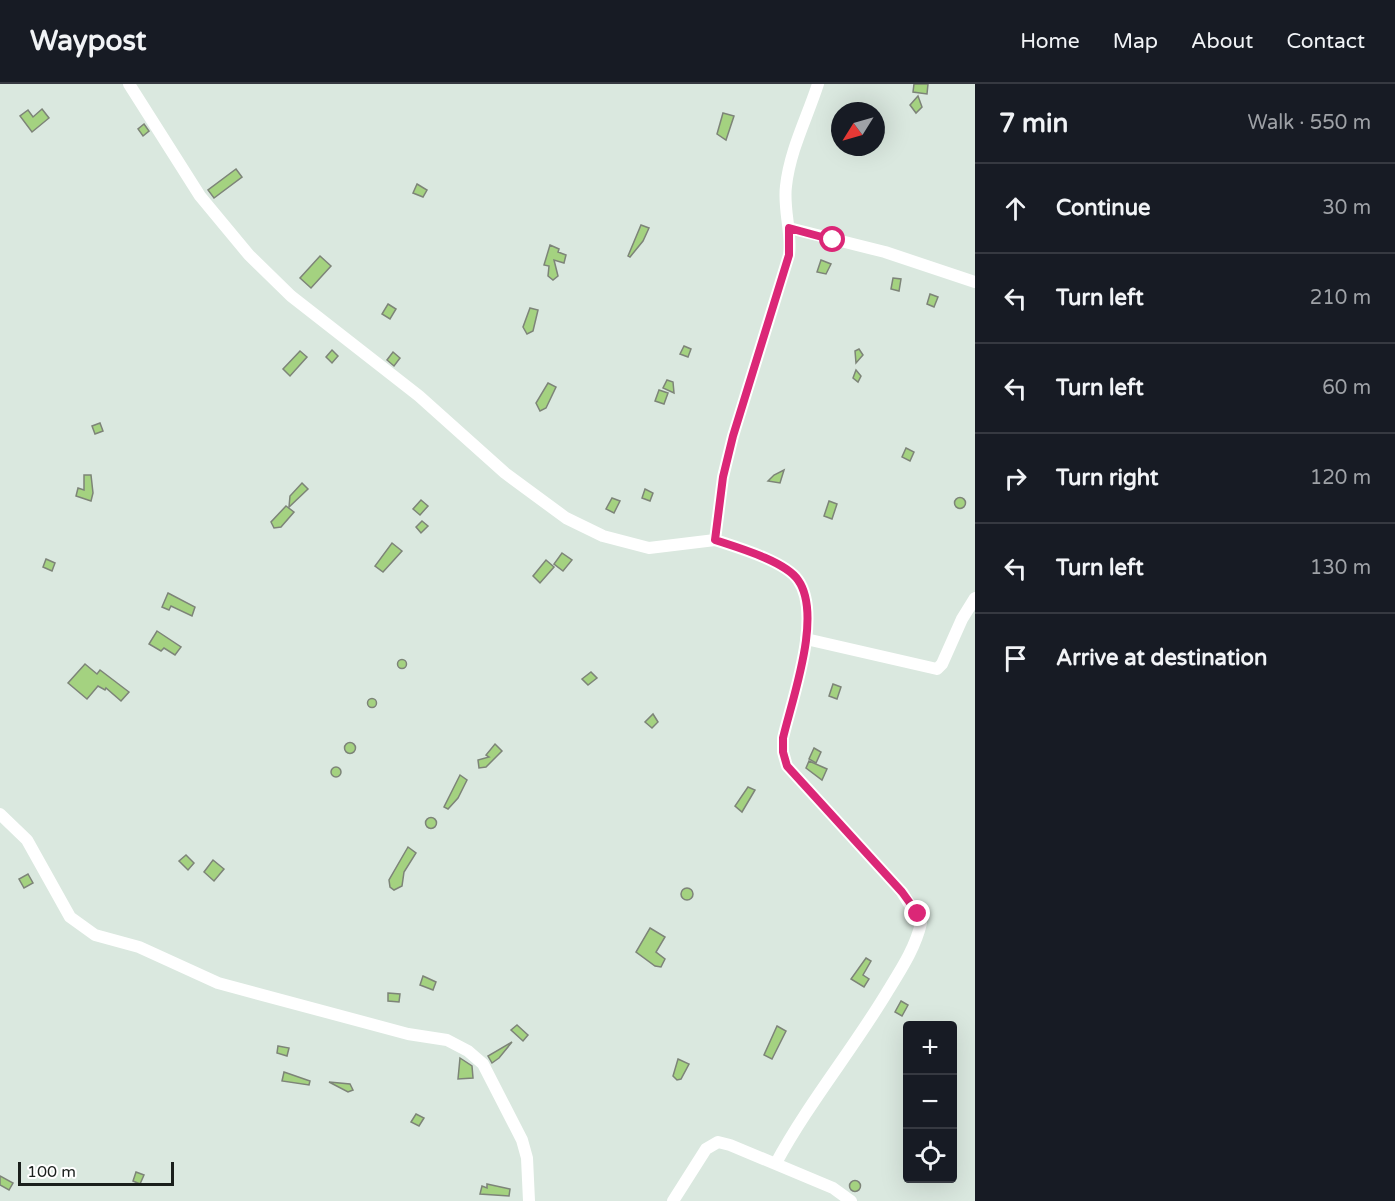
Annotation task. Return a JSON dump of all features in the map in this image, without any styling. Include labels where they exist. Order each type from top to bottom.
[{"type":"street","points":[[129,84],[200,196],[249,255],[291,296],[418,396],[505,473],[566,518],[603,536],[649,548],[715,540],[747,551],[790,571],[798,580],[806,597],[806,639],[783,738],[783,752],[787,766],[902,892],[921,923],[915,944],[879,1006],[790,1136],[776,1163]]},
{"type":"street","points":[[715,540],[723,477],[733,436],[789,255],[789,228],[785,202],[788,173],[818,84]]},
{"type":"street","points":[[789,228],[885,252],[975,282]]},
{"type":"street","points":[[806,639],[937,669],[942,664],[962,619],[975,598]]},
{"type":"street","points":[[0,814],[27,840],[70,917],[94,935],[139,947],[218,982],[408,1034],[447,1040],[468,1051],[483,1064],[522,1140],[528,1158],[529,1201]]},
{"type":"street","points":[[673,1201],[711,1144],[724,1143],[833,1188],[851,1201]]},
{"type":"building","points":[[914,84],[928,84],[927,94],[913,92]]},
{"type":"building","points":[[918,96],[922,107],[916,113],[910,105]]},
{"type":"building","points":[[42,109],[49,118],[32,132],[20,116],[28,110],[33,117]]},
{"type":"building","points":[[723,113],[734,116],[726,140],[717,134]]},
{"type":"building","points":[[144,124],[149,131],[143,136],[138,129]]},
{"type":"building","points":[[236,169],[242,177],[214,198],[208,190]]},
{"type":"building","points":[[417,184],[427,190],[423,197],[413,193]]},
{"type":"building","points":[[641,225],[649,228],[643,241],[630,257],[628,256]]},
{"type":"building","points":[[550,245],[566,255],[564,263],[554,260],[558,276],[553,280],[548,276],[549,266],[544,265]]},
{"type":"building","points":[[320,256],[331,266],[311,288],[300,278]]},
{"type":"building","points":[[821,260],[831,264],[826,274],[817,272]]},
{"type":"building","points":[[893,278],[901,279],[899,291],[891,289]]},
{"type":"building","points":[[930,294],[938,297],[934,307],[927,304]]},
{"type":"building","points":[[388,304],[396,309],[390,319],[382,314]]},
{"type":"building","points":[[530,308],[538,310],[533,331],[527,334],[523,327]]},
{"type":"building","points":[[684,346],[691,349],[688,357],[680,354]]},
{"type":"building","points":[[859,349],[863,355],[856,363],[855,351]]},
{"type":"building","points":[[332,350],[338,356],[332,363],[326,357]]},
{"type":"building","points":[[300,351],[307,357],[290,376],[283,369]]},
{"type":"building","points":[[393,352],[400,358],[394,366],[387,360]]},
{"type":"building","points":[[856,370],[861,376],[858,382],[853,378]]},
{"type":"building","points":[[667,380],[673,382],[674,393],[663,388]]},
{"type":"building","points":[[548,383],[556,387],[546,408],[540,411],[536,403]]},
{"type":"building","points":[[659,390],[668,393],[664,404],[655,401]]},
{"type":"building","points":[[100,423],[103,431],[95,434],[92,426]]},
{"type":"building","points":[[906,448],[914,452],[910,461],[902,457]]},
{"type":"building","points":[[784,470],[780,483],[768,481],[774,475]]},
{"type":"building","points":[[84,475],[91,475],[93,493],[91,501],[76,496],[78,488],[84,490]]},
{"type":"building","points":[[302,483],[308,489],[289,507],[290,496]]},
{"type":"building","points":[[645,489],[653,493],[650,501],[642,498]]},
{"type":"building","points":[[960,497],[966,503],[960,509],[954,503]]},
{"type":"building","points":[[612,498],[620,501],[614,513],[606,509]]},
{"type":"building","points":[[421,500],[428,506],[420,515],[413,509]]},
{"type":"building","points":[[829,501],[837,504],[832,519],[824,516]]},
{"type":"building","points":[[286,506],[294,512],[281,527],[274,528],[271,522]]},
{"type":"building","points":[[422,521],[428,526],[421,533],[416,527]]},
{"type":"building","points":[[392,543],[402,551],[383,572],[375,566]]},
{"type":"building","points":[[562,553],[572,560],[563,571],[554,564]]},
{"type":"building","points":[[46,559],[55,563],[52,571],[43,567]]},
{"type":"building","points":[[546,560],[554,567],[540,583],[533,576]]},
{"type":"building","points":[[168,593],[195,607],[192,616],[171,606],[169,610],[162,607]]},
{"type":"building","points":[[157,631],[181,647],[175,655],[164,648],[161,651],[149,644]]},
{"type":"building","points":[[402,659],[407,664],[402,669],[397,664]]},
{"type":"building","points":[[85,664],[97,674],[100,670],[129,692],[121,701],[106,688],[105,690],[98,686],[87,699],[68,683]]},
{"type":"building","points":[[591,672],[597,678],[588,685],[582,679]]},
{"type":"building","points":[[833,684],[841,687],[837,699],[829,696]]},
{"type":"building","points":[[372,698],[377,703],[372,708],[367,703]]},
{"type":"building","points":[[653,714],[658,722],[652,728],[645,722]]},
{"type":"building","points":[[350,743],[354,744],[354,752],[350,753],[346,752],[345,748],[346,744]]},
{"type":"building","points":[[495,744],[502,751],[486,767],[479,768],[478,760],[489,757],[486,755]]},
{"type":"building","points":[[814,748],[821,752],[816,763],[809,759]]},
{"type":"building","points":[[809,761],[827,769],[822,780],[806,768]]},
{"type":"building","points":[[336,767],[340,768],[340,776],[336,777],[332,776],[331,772],[332,768]]},
{"type":"building","points":[[460,775],[467,780],[458,798],[448,809],[444,807]]},
{"type":"building","points":[[748,787],[755,790],[742,812],[735,806]]},
{"type":"building","points":[[431,818],[435,819],[435,827],[431,828],[427,827],[426,823],[427,819]]},
{"type":"building","points":[[408,847],[416,853],[404,872],[402,886],[394,890],[390,887],[389,880]]},
{"type":"building","points":[[186,855],[194,863],[188,870],[179,861]]},
{"type":"building","points":[[213,860],[224,869],[214,881],[204,872]]},
{"type":"building","points":[[28,874],[33,883],[24,888],[19,879]]},
{"type":"building","points":[[689,888],[693,894],[689,900],[685,900],[681,892]]},
{"type":"building","points":[[650,928],[665,937],[656,952],[665,959],[661,967],[655,966],[636,952]]},
{"type":"building","points":[[866,958],[871,961],[863,975],[869,979],[864,987],[851,979]]},
{"type":"building","points":[[423,976],[436,982],[433,990],[420,985]]},
{"type":"building","points":[[388,993],[400,994],[399,1002],[388,1001]]},
{"type":"building","points":[[901,1001],[908,1005],[902,1016],[895,1012]]},
{"type":"building","points":[[517,1025],[528,1035],[523,1041],[511,1030]]},
{"type":"building","points":[[777,1026],[786,1031],[772,1059],[764,1055]]},
{"type":"building","points":[[512,1042],[499,1058],[492,1063],[488,1056]]},
{"type":"building","points":[[278,1046],[289,1048],[287,1056],[277,1053]]},
{"type":"building","points":[[460,1058],[472,1066],[473,1078],[458,1079]]},
{"type":"building","points":[[678,1059],[689,1064],[681,1079],[677,1080],[673,1076]]},
{"type":"building","points":[[284,1072],[310,1081],[309,1085],[282,1081]]},
{"type":"building","points":[[329,1082],[350,1084],[353,1090],[348,1092]]},
{"type":"building","points":[[416,1114],[424,1118],[419,1126],[411,1122]]},
{"type":"building","points":[[136,1172],[144,1175],[140,1184],[133,1181]]},
{"type":"building","points":[[0,1176],[13,1183],[9,1190],[0,1185]]},
{"type":"building","points":[[855,1181],[859,1182],[859,1190],[855,1191],[851,1190],[850,1186],[851,1182]]},
{"type":"building","points":[[487,1184],[510,1189],[509,1196],[480,1194],[482,1186],[487,1188]]},
{"type":"route","points":[[833,240],[789,228],[789,255],[744,397],[723,477],[715,540],[747,551],[790,571],[798,580],[806,597],[806,639],[783,738],[783,752],[787,766],[902,892],[918,914]]}]
